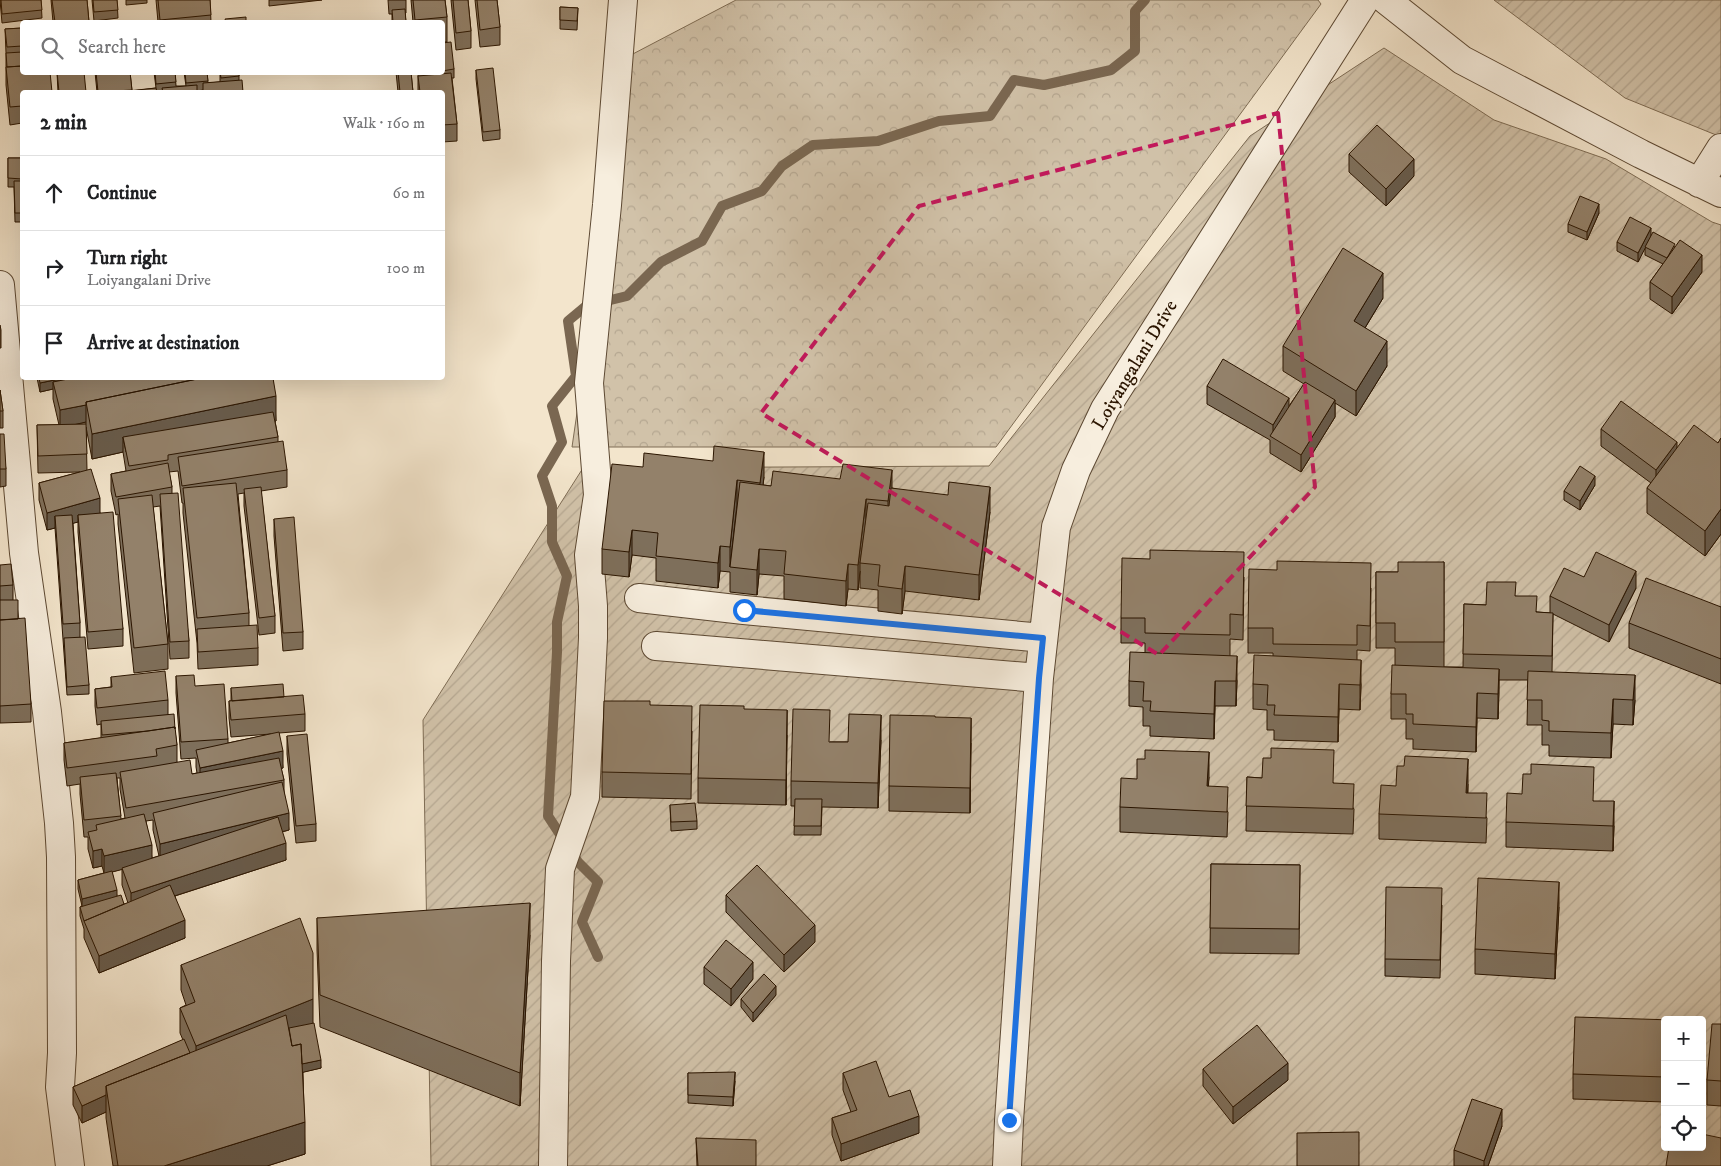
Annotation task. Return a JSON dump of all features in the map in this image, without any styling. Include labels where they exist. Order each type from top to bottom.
[{"type":"street","points":[[553,1166],[556,961],[560,869],[585,797],[594,638],[594,606],[589,554],[598,495],[589,383],[607,205],[623,0]]},
{"type":"street","name":"Loiyangalani Drive","points":[[1007,1166],[1039,678],[1056,527],[1076,470],[1105,410],[1365,0]]},
{"type":"street","points":[[1386,0],[1462,60],[1710,188],[1721,148]]},
{"type":"street","points":[[0,285],[24,553],[47,712],[59,823],[61,857],[62,1053],[60,1087],[70,1166]]},
{"type":"street","points":[[639,598],[744,610],[1043,638]]},
{"type":"street","points":[[656,646],[1039,678]]},
{"type":"highlighted area","points":[[1278,113],[1315,487],[1159,655],[761,413],[919,206]]},
{"type":"green space","points":[[736,0],[1318,0],[1321,4],[996,447],[572,447],[629,56]]},
{"type":"green space","points":[[1494,0],[1721,0],[1721,137],[1625,98]]},
{"type":"green space","points":[[1384,48],[1494,120],[1606,159],[1712,222],[1721,225],[1721,1166],[431,1166],[423,720],[583,468],[989,466],[1250,136]]},
{"type":"building","points":[[1,0],[41,0],[42,10],[2,14]]},
{"type":"building","points":[[52,0],[87,0],[89,20],[55,20]]},
{"type":"building","points":[[93,0],[117,0],[118,10],[94,12]]},
{"type":"building","points":[[158,0],[210,0],[211,15],[160,20]]},
{"type":"building","points":[[413,0],[445,0],[447,17],[415,20]]},
{"type":"building","points":[[453,0],[468,0],[471,31],[456,33]]},
{"type":"building","points":[[477,0],[497,0],[500,27],[480,30]]},
{"type":"building","points":[[560,7],[578,8],[577,21],[560,20]]},
{"type":"building","points":[[405,9],[406,20],[393,20],[392,10]]},
{"type":"building","points":[[246,17],[246,20],[225,19]]},
{"type":"building","points":[[20,28],[20,46],[7,47],[5,29]]},
{"type":"building","points":[[451,42],[454,69],[445,70],[445,43]]},
{"type":"building","points":[[20,52],[20,66],[7,67],[6,53]]},
{"type":"building","points":[[20,66],[20,75],[50,75],[52,90],[20,90],[20,106],[10,107],[6,67]]},
{"type":"building","points":[[493,68],[500,130],[483,132],[476,70]]},
{"type":"building","points":[[451,73],[457,124],[445,125],[445,90],[420,90],[418,76]]},
{"type":"building","points":[[57,75],[84,75],[86,90],[59,90]]},
{"type":"building","points":[[96,75],[130,75],[132,90],[98,90]]},
{"type":"building","points":[[155,75],[175,75],[176,82],[156,84]]},
{"type":"building","points":[[185,75],[207,75],[208,81],[186,83]]},
{"type":"building","points":[[220,75],[239,75],[239,76],[221,78]]},
{"type":"building","points":[[398,75],[411,75],[413,90],[400,90]]},
{"type":"building","points":[[242,80],[243,90],[203,90],[203,83]]},
{"type":"building","points":[[197,85],[197,90],[162,90],[162,88]]},
{"type":"building","points":[[156,88],[156,90],[137,90]]},
{"type":"building","points":[[1377,125],[1414,159],[1386,189],[1349,154]]},
{"type":"building","points":[[8,158],[20,158],[20,179],[8,178]]},
{"type":"building","points":[[14,181],[20,181],[20,213],[15,213]]},
{"type":"building","points":[[1580,196],[1599,204],[1587,232],[1568,224]]},
{"type":"building","points":[[1630,217],[1651,228],[1638,253],[1617,242]]},
{"type":"building","points":[[1653,232],[1675,244],[1667,258],[1645,247]]},
{"type":"building","points":[[1680,240],[1702,255],[1672,297],[1650,282]]},
{"type":"building","points":[[1343,248],[1383,273],[1354,321],[1387,341],[1356,391],[1283,346]]},
{"type":"building","points":[[1223,359],[1289,398],[1273,425],[1207,386]]},
{"type":"building","points":[[39,380],[54,380],[40,383]]},
{"type":"building","points":[[63,380],[192,380],[86,402],[86,405],[60,410],[53,382]]},
{"type":"building","points":[[192,380],[273,380],[276,396],[92,434],[86,402]]},
{"type":"building","points":[[1305,382],[1335,400],[1301,455],[1270,436]]},
{"type":"building","points":[[0,390],[3,411],[0,411]]},
{"type":"building","points":[[1621,401],[1677,442],[1656,470],[1601,429]]},
{"type":"building","points":[[273,412],[278,437],[168,455],[168,460],[129,466],[123,437]]},
{"type":"building","points":[[86,424],[87,454],[38,456],[37,425]]},
{"type":"building","points":[[1694,425],[1718,443],[1721,438],[1721,509],[1705,531],[1647,488]]},
{"type":"building","points":[[0,434],[4,434],[6,469],[0,469]]},
{"type":"building","points":[[283,441],[287,470],[182,486],[178,457]]},
{"type":"building","points":[[714,446],[764,452],[760,483],[737,480],[730,547],[720,546],[718,563],[656,556],[658,533],[632,530],[629,552],[602,549],[612,464],[643,467],[644,453],[713,461]]},
{"type":"building","points":[[168,463],[172,487],[116,497],[111,474]]},
{"type":"building","points":[[843,464],[892,470],[888,501],[866,499],[858,565],[848,564],[846,581],[784,574],[786,551],[759,549],[757,570],[730,567],[740,482],[771,486],[773,471],[840,479]]},
{"type":"building","points":[[1580,466],[1595,476],[1580,501],[1564,491]]},
{"type":"building","points":[[91,469],[100,498],[47,513],[39,483]]},
{"type":"building","points":[[949,482],[990,487],[979,575],[905,566],[902,589],[878,586],[880,565],[860,563],[868,503],[889,506],[891,488],[948,495]]},
{"type":"building","points":[[236,483],[249,613],[197,618],[183,488]]},
{"type":"building","points":[[261,487],[275,616],[259,618],[244,489]]},
{"type":"building","points":[[178,493],[189,641],[170,642],[160,494]]},
{"type":"building","points":[[152,495],[168,644],[134,648],[118,499]]},
{"type":"building","points":[[113,512],[123,629],[88,632],[78,515]]},
{"type":"building","points":[[72,515],[80,623],[63,624],[55,516]]},
{"type":"building","points":[[294,517],[303,632],[283,633],[274,519]]},
{"type":"building","points":[[1150,550],[1244,552],[1243,615],[1230,614],[1230,635],[1145,633],[1145,618],[1121,618],[1122,558],[1150,559]]},
{"type":"building","points":[[1596,552],[1636,571],[1609,625],[1550,596],[1564,568],[1584,577]]},
{"type":"building","points":[[1277,561],[1371,563],[1370,626],[1357,625],[1357,645],[1273,644],[1273,628],[1248,628],[1249,569],[1277,570]]},
{"type":"building","points":[[1398,562],[1444,562],[1444,642],[1395,642],[1395,623],[1376,623],[1376,572],[1398,572]]},
{"type":"building","points":[[11,564],[13,585],[0,586],[0,565]]},
{"type":"building","points":[[1646,578],[1721,607],[1721,659],[1629,623]]},
{"type":"building","points":[[1487,582],[1516,582],[1515,596],[1537,596],[1536,612],[1553,613],[1552,656],[1463,654],[1464,604],[1486,605]]},
{"type":"building","points":[[0,600],[18,600],[18,619],[0,620]]},
{"type":"building","points":[[25,618],[31,704],[0,706],[0,620]]},
{"type":"building","points":[[257,625],[258,648],[198,652],[197,629]]},
{"type":"building","points":[[85,637],[89,685],[67,687],[64,638]]},
{"type":"building","points":[[1130,652],[1237,656],[1236,681],[1215,681],[1214,714],[1150,711],[1151,701],[1143,701],[1144,682],[1129,681]]},
{"type":"building","points":[[1254,655],[1361,660],[1360,685],[1339,684],[1338,717],[1274,715],[1275,705],[1267,705],[1268,685],[1253,684]]},
{"type":"building","points":[[1392,665],[1499,669],[1498,694],[1477,693],[1476,727],[1413,724],[1413,714],[1406,714],[1406,694],[1391,694]]},
{"type":"building","points":[[165,671],[168,700],[97,708],[95,689],[112,687],[111,677]]},
{"type":"building","points":[[1528,671],[1635,675],[1633,700],[1613,699],[1611,733],[1549,731],[1549,721],[1542,720],[1542,700],[1527,700]]},
{"type":"building","points":[[194,675],[195,686],[224,684],[228,739],[181,742],[176,676]]},
{"type":"building","points":[[283,684],[284,697],[232,701],[231,688]]},
{"type":"building","points":[[303,695],[305,714],[231,720],[229,701]]},
{"type":"building","points":[[604,701],[650,701],[650,705],[692,706],[691,774],[602,772]]},
{"type":"building","points":[[700,705],[744,706],[744,709],[787,710],[786,780],[698,778]]},
{"type":"building","points":[[793,709],[830,710],[829,742],[848,742],[849,714],[881,715],[878,783],[791,781]]},
{"type":"building","points":[[174,714],[175,727],[102,735],[101,721]]},
{"type":"building","points":[[890,715],[971,718],[970,788],[889,786]]},
{"type":"building","points":[[175,727],[177,745],[156,749],[157,756],[67,768],[64,743]]},
{"type":"building","points":[[279,732],[283,751],[200,768],[196,750]]},
{"type":"building","points":[[307,734],[316,824],[296,826],[287,736]]},
{"type":"building","points":[[1271,748],[1334,750],[1333,783],[1354,784],[1353,809],[1246,806],[1247,777],[1262,778],[1263,758],[1271,758]]},
{"type":"building","points":[[1145,750],[1209,752],[1207,786],[1228,787],[1227,812],[1120,807],[1121,778],[1137,779],[1137,759],[1145,759]]},
{"type":"building","points":[[1405,756],[1468,759],[1466,793],[1487,793],[1486,818],[1379,814],[1381,785],[1396,786],[1397,766],[1404,766]]},
{"type":"building","points":[[279,758],[284,780],[126,808],[120,772],[190,760],[192,774]]},
{"type":"building","points":[[1531,764],[1594,767],[1593,801],[1614,801],[1613,826],[1506,822],[1507,793],[1522,794],[1523,774],[1531,774]]},
{"type":"building","points":[[116,773],[121,816],[84,820],[80,777]]},
{"type":"building","points":[[282,782],[289,813],[160,844],[153,813]]},
{"type":"building","points":[[795,799],[822,799],[821,826],[794,826]]},
{"type":"building","points":[[695,803],[697,821],[671,822],[670,805]]},
{"type":"building","points":[[144,814],[152,845],[104,856],[102,849],[93,851],[88,832],[97,830],[96,825]]},
{"type":"building","points":[[278,817],[286,843],[131,893],[122,868]]},
{"type":"building","points":[[1211,864],[1300,865],[1299,929],[1210,928]]},
{"type":"building","points":[[757,865],[815,925],[784,955],[726,895]]},
{"type":"building","points":[[112,871],[117,890],[82,899],[78,880]]},
{"type":"building","points":[[1478,878],[1559,882],[1555,954],[1475,949]]},
{"type":"building","points":[[170,885],[185,920],[99,956],[84,921]]},
{"type":"building","points":[[1386,887],[1442,888],[1440,960],[1385,959]]},
{"type":"building","points":[[121,895],[124,904],[84,921],[80,907]]},
{"type":"building","points":[[530,903],[520,1073],[320,995],[317,918]]},
{"type":"building","points":[[300,918],[313,953],[313,999],[196,1046],[180,1008],[195,1002],[181,965]]},
{"type":"building","points":[[726,940],[753,962],[731,989],[704,967]]},
{"type":"building","points":[[764,974],[776,986],[753,1013],[741,999]]},
{"type":"building","points":[[286,1015],[292,1046],[301,1044],[305,1122],[164,1166],[118,1166],[106,1086]]},
{"type":"building","points":[[1575,1017],[1661,1020],[1661,1077],[1573,1074]]},
{"type":"building","points":[[314,1023],[321,1060],[302,1064],[301,1044],[292,1046],[289,1028]]},
{"type":"building","points":[[1712,1024],[1721,1024],[1721,1081],[1707,1080]]},
{"type":"building","points":[[1257,1025],[1288,1063],[1233,1107],[1203,1069]]},
{"type":"building","points":[[184,1039],[190,1053],[106,1086],[106,1095],[82,1106],[73,1087]]},
{"type":"building","points":[[876,1061],[889,1097],[910,1090],[919,1116],[841,1144],[832,1118],[857,1110],[843,1073]]},
{"type":"building","points":[[735,1072],[733,1097],[688,1095],[688,1073]]},
{"type":"building","points":[[1472,1099],[1502,1109],[1484,1161],[1454,1150]]},
{"type":"building","points":[[1359,1132],[1359,1166],[1297,1166],[1297,1133]]},
{"type":"building","points":[[1706,1135],[1721,1138],[1721,1166],[1666,1166],[1668,1151],[1706,1151]]},
{"type":"building","points":[[696,1138],[756,1140],[756,1166],[698,1166]]},
{"type":"waterway","points":[[598,957],[582,922],[598,882],[578,862],[548,816],[557,622],[567,576],[552,542],[552,506],[542,476],[562,442],[552,406],[576,376],[568,321],[586,306],[627,296],[661,262],[702,241],[722,206],[762,191],[782,166],[813,145],[878,141],[939,121],[990,116],[1014,80],[1044,85],[1111,70],[1135,51],[1135,11],[1145,0]]},
{"type":"route","points":[[744,610],[1043,638],[1009,1120]]}]
